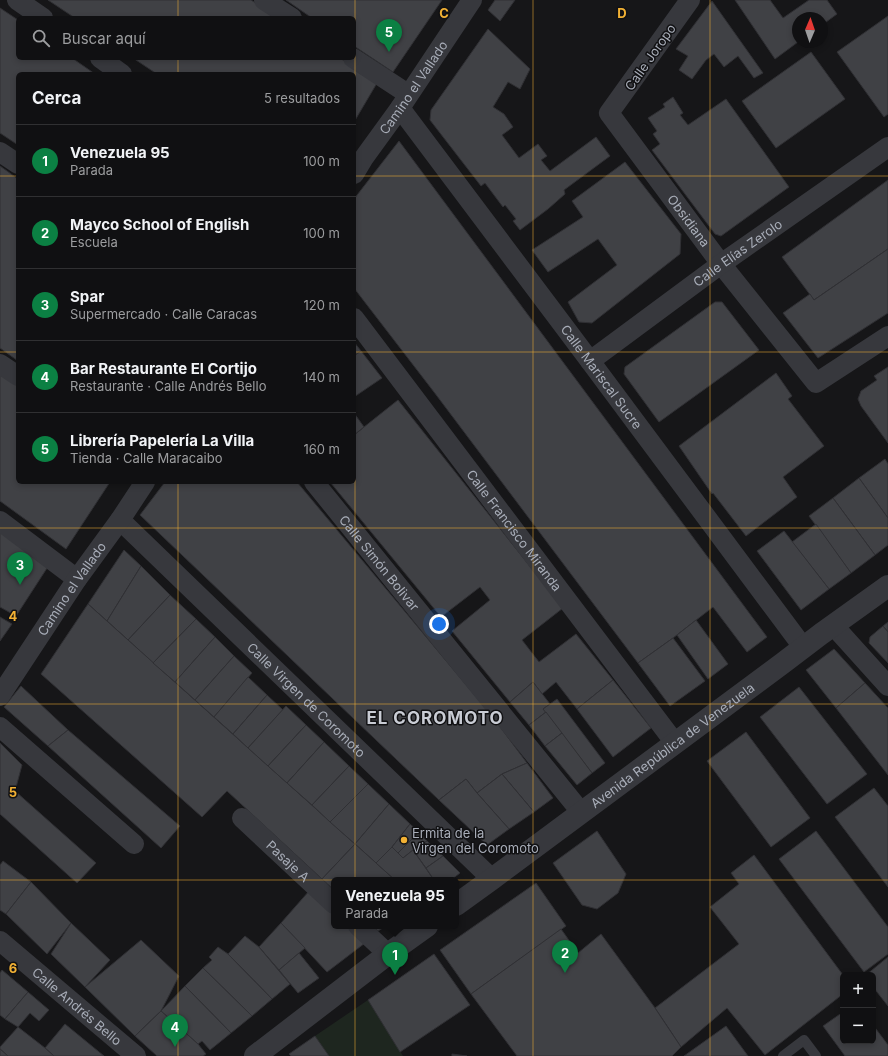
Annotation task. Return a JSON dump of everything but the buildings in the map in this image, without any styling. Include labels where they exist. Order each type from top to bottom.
[{"type":"street","points":[[18,0],[40,16]]},
{"type":"street","points":[[264,0],[289,16]]},
{"type":"street","name":"Camino el Vallado","points":[[356,171],[472,0]]},
{"type":"street","name":"Calle Joropo","points":[[609,114],[690,0]]},
{"type":"street","points":[[103,60],[119,72]]},
{"type":"street","name":"Calle Mariscal Sucre","points":[[355,60],[404,101],[590,361],[803,647]]},
{"type":"street","name":"Obsidiana","points":[[609,114],[721,264],[816,383],[888,336]]},
{"type":"street","name":"Calle Elías Zerolo","points":[[590,361],[721,264],[888,147]]},
{"type":"street","points":[[0,152],[16,163]]},
{"type":"street","name":"Calle Francisco Miranda","points":[[356,321],[675,743]]},
{"type":"street","points":[[0,364],[16,375]]},
{"type":"street","name":"Camino el Vallado","points":[[0,696],[77,580],[144,484]]},
{"type":"street","name":"Calle Simón Bolivar","points":[[316,484],[581,812]]},
{"type":"street","name":"Calle Virgen de Coromoto","points":[[120,520],[492,879]]},
{"type":"street","points":[[0,521],[77,580]]},
{"type":"street","name":"Avenida República de Venezuela","points":[[459,903],[803,647],[888,586]]},
{"type":"street","points":[[833,625],[888,686]]},
{"type":"street","points":[[0,727],[134,844]]},
{"type":"street","name":"Pasaje A","points":[[242,818],[331,901]]},
{"type":"street","points":[[361,929],[388,954]]},
{"type":"street","points":[[255,1056],[423,929]]},
{"type":"street","name":"Calle Andrés Bello","points":[[0,941],[136,1056]]},
{"type":"lane","points":[[783,1056],[804,1040],[816,1056]]},
{"type":"shaded area","points":[[368,1000],[403,1056],[329,1056],[315,1036]]},
{"type":"place","name":"Librería Papelería La Villa","points":[[389,52]]},
{"type":"place","name":"Spar","points":[[20,585]]},
{"type":"place","name":"Ermita de la Virgen del Coromoto","points":[[404,840]]},
{"type":"place","name":"Mayco School of English","points":[[565,973]]},
{"type":"place","name":"Venezuela 95","points":[[395,975]]},
{"type":"place","name":"Bar Restaurante El Cortijo","points":[[175,1047]]},
{"type":"district","name":"EL COROMOTO","points":[[435,718]]}]
